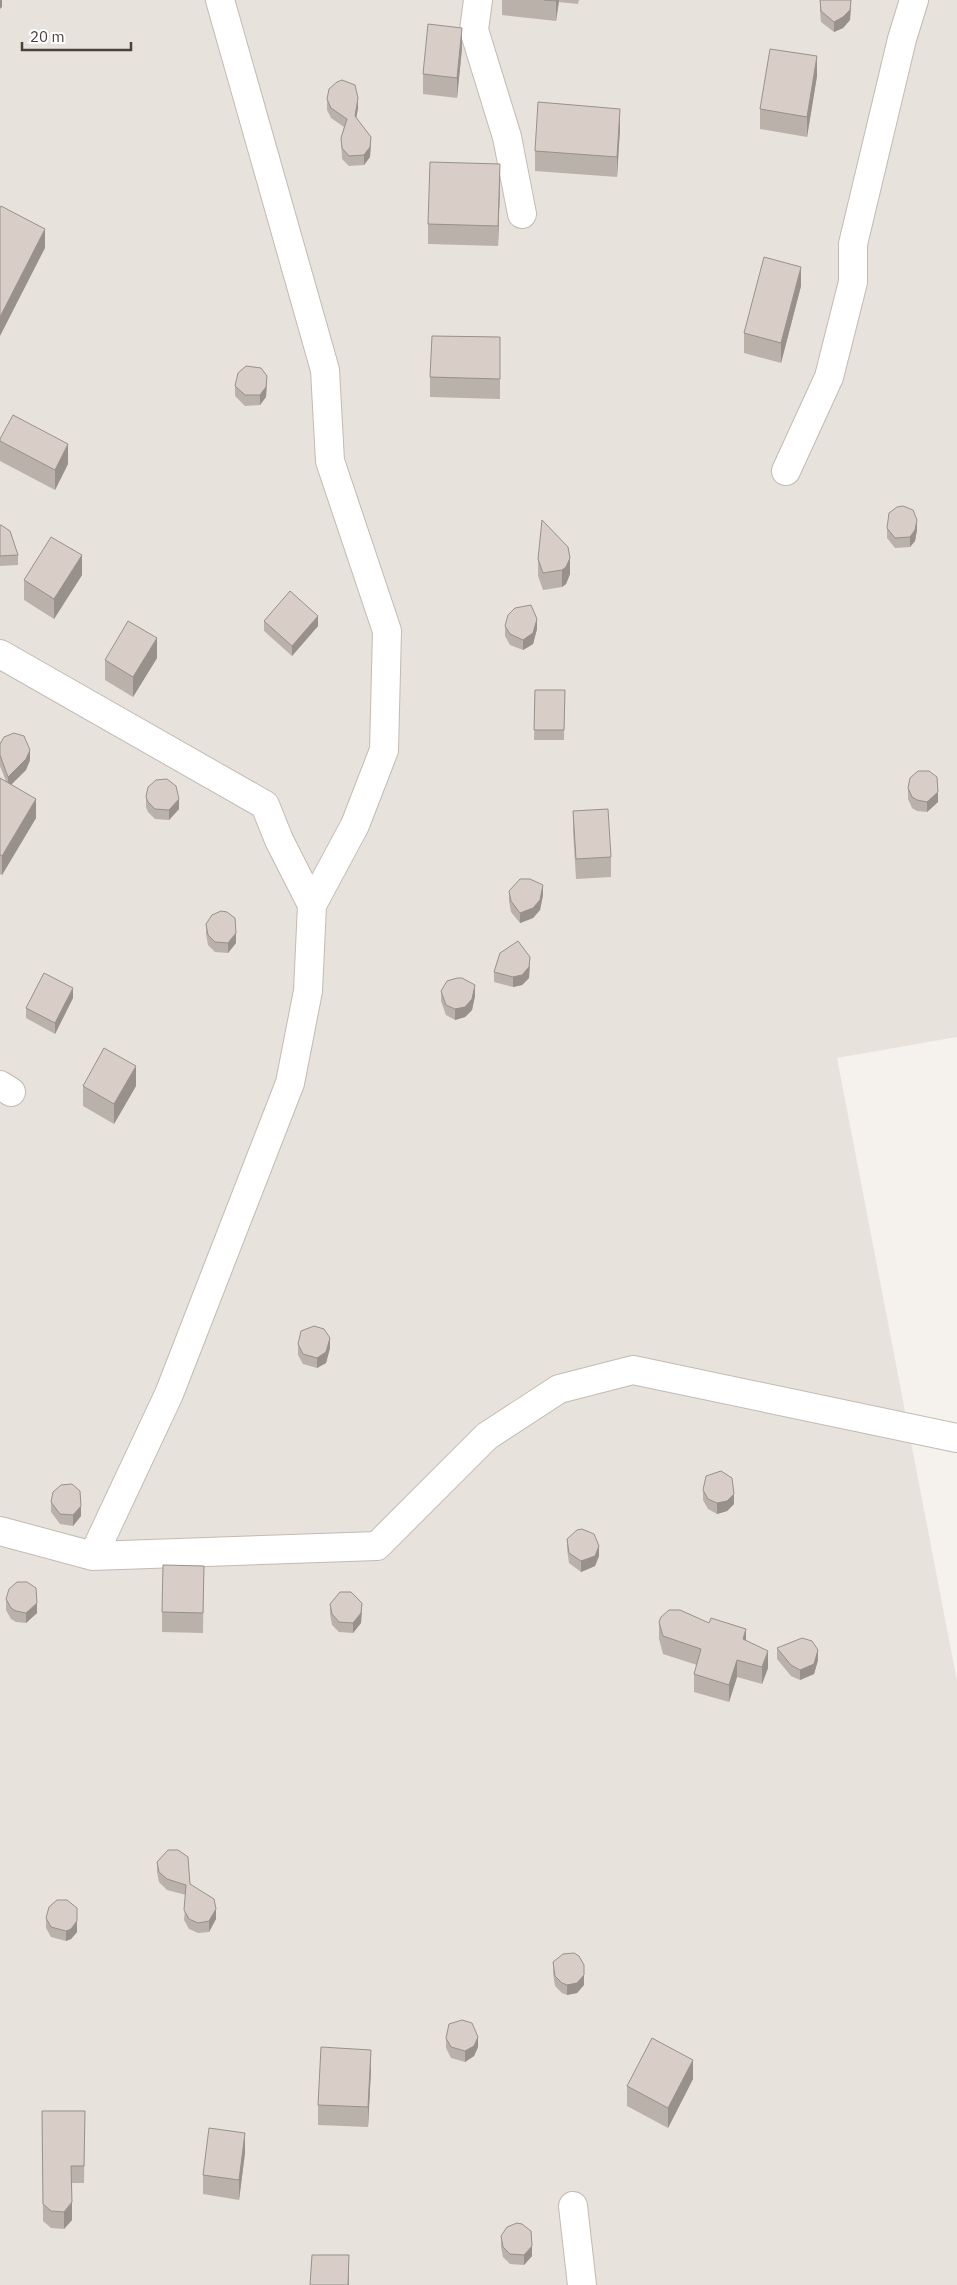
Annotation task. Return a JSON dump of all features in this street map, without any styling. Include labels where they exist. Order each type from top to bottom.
[{"type":"street","points":[[93,1556],[169,1394],[290,1082],[308,991],[312,905],[355,825],[384,750],[387,631],[330,461],[325,370],[220,0]]},
{"type":"street","points":[[478,0],[474,30],[507,137],[522,214]]},
{"type":"street","points":[[786,471],[829,377],[853,282],[853,244],[902,39],[914,0]]},
{"type":"street","points":[[0,654],[265,805],[279,840],[312,905]]},
{"type":"street","points":[[0,1531],[93,1556],[377,1546],[487,1436],[559,1390],[633,1370],[957,1438]]},
{"type":"street","points":[[573,2206],[582,2285]]},
{"type":"shaded area","points":[[0,0],[957,0],[957,1037],[837,1058],[957,1681],[957,2285],[0,2285]]},
{"type":"building","points":[[820,0],[851,0],[850,10],[834,22],[821,11]]},
{"type":"building","points":[[428,24],[462,28],[457,78],[423,74]]},
{"type":"building","points":[[770,49],[817,56],[807,117],[760,109]]},
{"type":"building","points":[[342,80],[355,85],[358,98],[355,116],[371,137],[370,147],[364,155],[349,156],[342,148],[341,138],[347,119],[331,108],[327,99],[329,89]]},
{"type":"building","points":[[538,102],[620,109],[617,157],[535,151]]},
{"type":"building","points":[[430,162],[500,164],[498,226],[428,224]]},
{"type":"building","points":[[1,206],[45,229],[0,317],[0,208]]},
{"type":"building","points":[[764,257],[801,267],[781,343],[744,333]]},
{"type":"building","points":[[432,336],[500,337],[500,379],[430,377]]},
{"type":"building","points":[[246,366],[261,368],[267,376],[266,387],[260,395],[245,395],[235,386],[238,373]]},
{"type":"building","points":[[13,415],[68,444],[55,470],[0,441]]},
{"type":"building","points":[[903,506],[913,510],[917,520],[915,530],[910,537],[895,538],[887,528],[889,513],[897,507]]},
{"type":"building","points":[[542,520],[568,547],[570,558],[566,567],[562,570],[543,573],[538,559]]},
{"type":"building","points":[[0,525],[10,531],[18,555],[0,556]]},
{"type":"building","points":[[51,537],[82,555],[54,599],[24,580]]},
{"type":"building","points":[[290,591],[318,616],[292,646],[264,621]]},
{"type":"building","points":[[531,605],[537,619],[533,633],[523,640],[510,634],[505,626],[508,615],[515,608]]},
{"type":"building","points":[[128,621],[157,638],[133,677],[105,660]]},
{"type":"building","points":[[535,690],[565,690],[564,730],[534,730]]},
{"type":"building","points":[[14,733],[24,736],[30,750],[26,759],[8,777],[0,755],[0,744],[4,737]]},
{"type":"building","points":[[918,771],[929,771],[937,777],[938,792],[927,802],[912,797],[908,788],[910,778]]},
{"type":"building","points":[[0,778],[36,799],[2,856],[0,855]]},
{"type":"building","points":[[167,779],[176,786],[179,799],[169,810],[155,809],[146,797],[148,787],[156,780]]},
{"type":"building","points":[[608,809],[611,857],[576,859],[573,811]]},
{"type":"building","points":[[520,879],[530,879],[543,885],[540,900],[533,908],[520,913],[511,901],[509,891]]},
{"type":"building","points":[[221,911],[227,912],[235,918],[236,933],[228,943],[215,942],[208,935],[206,924],[212,915]]},
{"type":"building","points":[[518,941],[530,957],[529,967],[522,975],[513,977],[494,972],[500,953]]},
{"type":"building","points":[[44,973],[73,988],[55,1023],[26,1008]]},
{"type":"building","points":[[462,978],[475,985],[472,999],[465,1007],[455,1009],[446,1005],[441,991],[447,981]]},
{"type":"building","points":[[104,1048],[136,1066],[114,1104],[83,1086]]},
{"type":"building","points":[[314,1326],[324,1329],[330,1338],[326,1352],[317,1358],[303,1354],[298,1344],[301,1331]]},
{"type":"building","points":[[721,1471],[732,1478],[734,1494],[727,1501],[717,1503],[708,1499],[703,1490],[706,1476]]},
{"type":"building","points":[[72,1484],[80,1491],[81,1506],[73,1515],[60,1514],[51,1502],[53,1492],[61,1485]]},
{"type":"building","points":[[582,1529],[594,1534],[599,1546],[595,1556],[581,1561],[569,1553],[567,1539],[577,1530]]},
{"type":"building","points":[[163,1565],[204,1566],[203,1613],[162,1612]]},
{"type":"building","points":[[17,1582],[27,1582],[36,1588],[37,1603],[26,1613],[11,1608],[6,1599],[9,1589]]},
{"type":"building","points":[[340,1592],[351,1592],[362,1603],[361,1613],[353,1623],[339,1622],[332,1614],[330,1604]]},
{"type":"building","points":[[669,1610],[680,1610],[709,1623],[711,1618],[746,1629],[743,1639],[768,1651],[762,1667],[737,1660],[729,1685],[694,1674],[701,1649],[663,1636],[659,1622],[661,1617]]},
{"type":"building","points":[[802,1638],[812,1641],[818,1650],[814,1664],[800,1670],[791,1665],[777,1648]]},
{"type":"building","points":[[168,1850],[178,1850],[188,1857],[190,1884],[214,1899],[216,1909],[209,1921],[198,1923],[189,1919],[184,1910],[186,1885],[167,1879],[159,1872],[157,1862]]},
{"type":"building","points":[[57,1900],[67,1900],[77,1908],[77,1921],[71,1929],[66,1931],[51,1927],[46,1918],[49,1907]]},
{"type":"building","points":[[574,1953],[579,1956],[584,1965],[584,1975],[577,1983],[567,1985],[555,1976],[553,1962],[563,1954]]},
{"type":"building","points":[[462,2020],[472,2023],[478,2037],[474,2046],[465,2051],[451,2047],[446,2038],[449,2024]]},
{"type":"building","points":[[652,2038],[693,2060],[668,2108],[627,2086]]},
{"type":"building","points":[[321,2047],[371,2050],[368,2107],[318,2105]]},
{"type":"building","points":[[42,2111],[85,2111],[84,2166],[71,2166],[72,2202],[64,2212],[51,2211],[43,2204]]},
{"type":"building","points":[[209,2128],[245,2133],[239,2180],[203,2175]]},
{"type":"building","points":[[517,2223],[522,2224],[531,2231],[532,2246],[524,2255],[510,2254],[503,2247],[501,2236],[507,2227]]},
{"type":"building","points":[[312,2255],[349,2255],[348,2285],[310,2285]]}]
